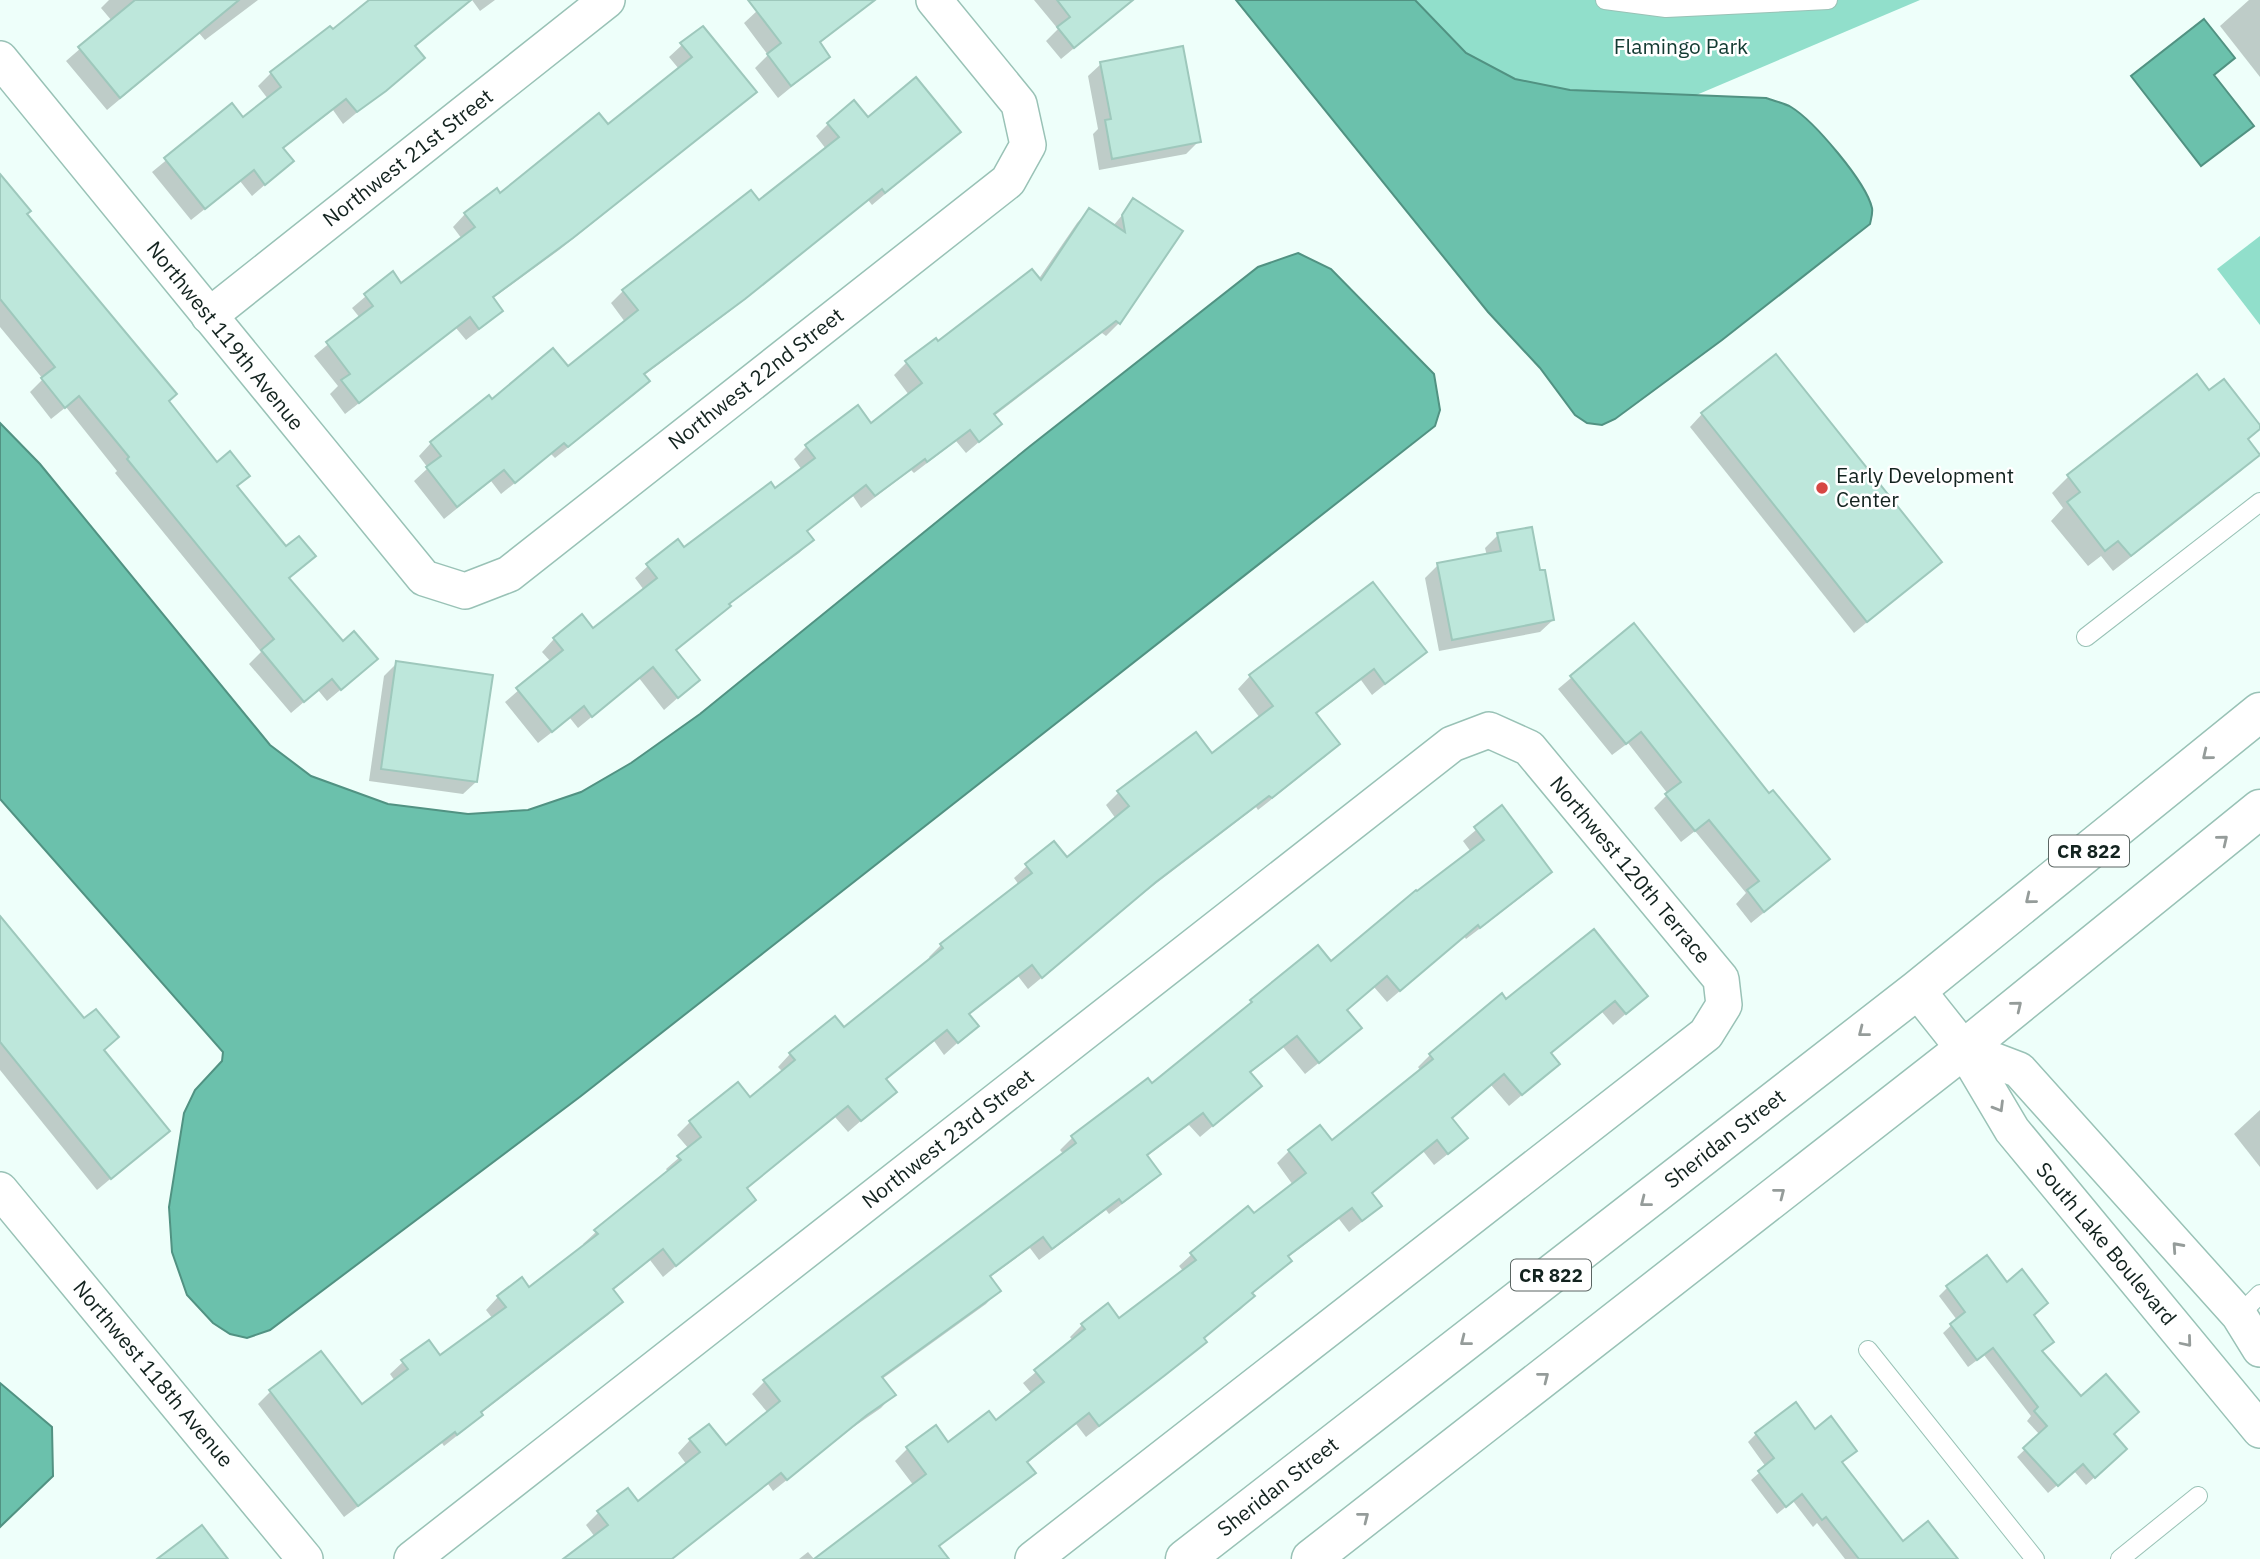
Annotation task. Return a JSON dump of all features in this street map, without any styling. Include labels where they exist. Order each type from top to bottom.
[{"type":"main road","name":"Sheridan Street","points":[[1185,1559],[1917,990],[2260,712]]},
{"type":"main road","points":[[1311,1559],[1964,1049],[2260,809]]},
{"type":"street","name":"Northwest 21st Street","points":[[209,316],[607,0]]},
{"type":"street","name":"Northwest 22nd Street","points":[[465,591],[509,573],[1008,180],[1028,145],[1019,104],[933,0]]},
{"type":"street","name":"Northwest 119th Avenue","points":[[0,59],[424,578],[465,591]]},
{"type":"street","name":"Northwest 120th Terrace","points":[[1033,1559],[1706,1034],[1724,1004],[1721,979],[1529,748],[1489,730]]},
{"type":"street","name":"Northwest 23rd Street","points":[[412,1559],[1452,744],[1489,730]]},
{"type":"street","name":"South Lake Boulevard","points":[[1917,990],[1964,1049],[2012,1130],[2260,1430]]},
{"type":"street","points":[[1964,1049],[2019,1070],[2250,1304],[2260,1349]]},
{"type":"street","name":"Northwest 118th Avenue","points":[[0,1190],[305,1559]]},
{"type":"lane","points":[[1605,0],[1666,9],[1828,0]]},
{"type":"lane","points":[[2086,637],[2260,502]]},
{"type":"lane","points":[[1868,1350],[2035,1559]]},
{"type":"lane","points":[[2120,1559],[2198,1496]]},
{"type":"green space","name":"Flamingo Park","points":[[1415,0],[1920,0],[1694,96],[1570,90],[1515,79],[1466,53]]},
{"type":"green space","points":[[2260,236],[2260,325],[2217,269]]},
{"type":"shaded area","points":[[1236,0],[1415,0],[1466,53],[1515,79],[1570,90],[1766,98],[1782,103],[1813,125],[1850,168],[1872,208],[1870,224],[1722,340],[1615,419],[1602,425],[1587,423],[1575,415],[1540,368],[1488,312]]},
{"type":"shaded area","points":[[2204,19],[2235,58],[2214,75],[2254,126],[2201,166],[2131,76]]},
{"type":"shaded area","points":[[1298,253],[1331,269],[1434,374],[1440,410],[1435,426],[581,1096],[270,1330],[247,1338],[230,1334],[213,1323],[187,1295],[172,1252],[169,1207],[184,1113],[195,1090],[222,1061],[223,1052],[0,799],[0,423],[40,464],[270,745],[311,776],[388,804],[468,814],[528,810],[581,792],[631,763],[700,714],[1029,447],[1258,267]]},
{"type":"shaded area","points":[[0,1383],[52,1427],[53,1476],[0,1527]]},
{"type":"building","points":[[135,0],[239,0],[120,98],[78,47]]},
{"type":"building","points":[[369,0],[471,0],[415,46],[425,58],[386,91],[357,112],[346,99],[283,148],[294,161],[265,185],[254,170],[205,209],[164,158],[232,103],[243,117],[281,87],[270,72],[330,26],[333,29]]},
{"type":"building","points":[[748,0],[875,0],[820,42],[830,57],[791,86],[767,54],[781,43]]},
{"type":"building","points":[[1057,0],[1133,0],[1074,48],[1057,27],[1070,17]]},
{"type":"building","points":[[703,26],[757,92],[573,238],[493,297],[503,311],[479,329],[470,317],[359,403],[341,380],[350,374],[326,342],[373,306],[364,294],[393,271],[401,283],[475,227],[464,213],[497,188],[500,193],[599,113],[608,124],[692,57],[680,43]]},
{"type":"building","points":[[1183,46],[1201,142],[1112,159],[1105,120],[1111,119],[1100,62]]},
{"type":"building","points":[[916,77],[961,132],[885,193],[882,189],[745,299],[644,374],[650,381],[568,447],[564,443],[515,483],[504,470],[457,507],[426,467],[441,456],[430,442],[489,395],[492,399],[553,348],[568,366],[638,310],[622,290],[751,190],[759,200],[839,137],[827,123],[854,100],[868,117]]},
{"type":"building","points":[[0,174],[31,211],[27,214],[177,394],[169,401],[217,462],[230,451],[250,476],[237,486],[286,546],[299,536],[316,556],[289,578],[343,641],[354,631],[378,659],[341,690],[332,679],[304,702],[261,650],[274,639],[127,459],[129,457],[79,396],[65,408],[41,378],[55,367],[0,299]]},
{"type":"building","points":[[1133,198],[1183,231],[1120,324],[1116,321],[994,414],[1002,424],[979,442],[970,430],[875,496],[866,485],[807,531],[814,540],[729,604],[731,606],[676,650],[700,680],[678,698],[653,667],[592,717],[584,706],[552,732],[516,688],[563,650],[553,638],[582,614],[593,628],[657,578],[646,564],[678,539],[684,547],[771,482],[775,488],[815,458],[805,445],[858,405],[871,423],[922,383],[905,361],[936,338],[938,341],[1032,269],[1041,280],[1089,208],[1125,232],[1122,215]]},
{"type":"building","name":"Early Development Center","points":[[1776,354],[1942,562],[1867,622],[1701,413]]},
{"type":"building","points":[[2197,374],[2209,390],[2224,379],[2260,425],[2260,429],[2248,439],[2260,455],[2131,556],[2118,541],[2105,551],[2067,502],[2080,492],[2067,475]]},
{"type":"building","points":[[1532,527],[1540,570],[1545,570],[1554,620],[1452,640],[1437,563],[1501,551],[1497,533]]},
{"type":"building","points":[[1373,582],[1427,652],[1385,684],[1374,669],[1316,713],[1340,744],[1272,798],[1269,796],[1156,882],[1042,978],[1032,965],[969,1014],[979,1026],[958,1043],[947,1030],[886,1079],[897,1092],[861,1121],[848,1106],[747,1188],[756,1200],[676,1266],[663,1249],[613,1289],[623,1302],[481,1412],[483,1415],[457,1435],[455,1432],[358,1506],[269,1390],[321,1351],[362,1404],[408,1369],[401,1360],[429,1340],[440,1355],[506,1307],[497,1296],[522,1277],[529,1287],[598,1234],[594,1230],[681,1160],[677,1156],[701,1137],[689,1121],[738,1082],[750,1097],[795,1060],[789,1053],[835,1016],[844,1027],[943,948],[940,944],[1032,873],[1025,864],[1054,841],[1067,857],[1129,806],[1117,791],[1196,732],[1212,753],[1273,706],[1249,675]]},
{"type":"building","points":[[1634,623],[1769,793],[1773,790],[1830,859],[1764,912],[1747,890],[1759,881],[1709,820],[1695,831],[1665,794],[1681,782],[1641,732],[1626,744],[1570,676]]},
{"type":"building","points":[[396,661],[493,675],[477,782],[381,769]]},
{"type":"building","points":[[1502,805],[1552,872],[1480,928],[1478,925],[1400,991],[1387,976],[1347,1010],[1362,1028],[1319,1063],[1297,1036],[1250,1072],[1262,1086],[1213,1126],[1203,1113],[1147,1155],[1161,1174],[1122,1203],[1119,1199],[1052,1249],[1043,1237],[990,1276],[1001,1291],[882,1377],[896,1395],[787,1480],[781,1473],[672,1559],[563,1559],[608,1525],[597,1511],[628,1488],[638,1501],[700,1452],[689,1439],[709,1424],[726,1445],[780,1401],[763,1380],[1076,1143],[1071,1136],[1148,1078],[1152,1083],[1318,945],[1331,961],[1416,890],[1484,840],[1474,827]]},
{"type":"building","points":[[0,916],[84,1018],[96,1009],[119,1037],[104,1050],[170,1131],[111,1179],[0,1042]]},
{"type":"building","points":[[1594,929],[1648,996],[1626,1014],[1615,1001],[1551,1053],[1560,1064],[1522,1095],[1504,1074],[1452,1118],[1468,1138],[1448,1154],[1437,1140],[1372,1193],[1382,1206],[1362,1221],[1352,1208],[1288,1256],[1292,1261],[1252,1293],[1255,1296],[1204,1338],[1207,1342],[1164,1376],[1099,1426],[1089,1413],[1027,1462],[1036,1473],[939,1546],[949,1559],[814,1559],[926,1474],[906,1447],[936,1425],[948,1442],[989,1411],[996,1420],[1044,1382],[1034,1370],[1085,1329],[1081,1324],[1108,1303],[1119,1318],[1196,1260],[1190,1253],[1248,1206],[1254,1213],[1306,1173],[1288,1150],[1320,1125],[1332,1140],[1433,1059],[1429,1054],[1502,993],[1506,999]]},
{"type":"building","points":[[1987,1255],[2007,1282],[2022,1269],[2048,1303],[2034,1315],[2054,1342],[2042,1351],[2081,1396],[2106,1374],[2139,1412],[2114,1434],[2127,1449],[2095,1478],[2083,1464],[2058,1486],[2023,1448],[2047,1426],[2034,1411],[2038,1407],[1993,1348],[1977,1360],[1950,1324],[1965,1312],[1946,1286]]},
{"type":"building","points":[[1796,1402],[1815,1429],[1831,1416],[1857,1451],[1842,1462],[1903,1541],[1928,1521],[1958,1559],[1859,1559],[1826,1517],[1822,1520],[1802,1494],[1786,1507],[1758,1471],[1774,1458],[1755,1433]]},
{"type":"building","points":[[202,1525],[228,1559],[157,1559]]},
{"type":"place","name":"Early Development Center","points":[[1822,488]]}]
